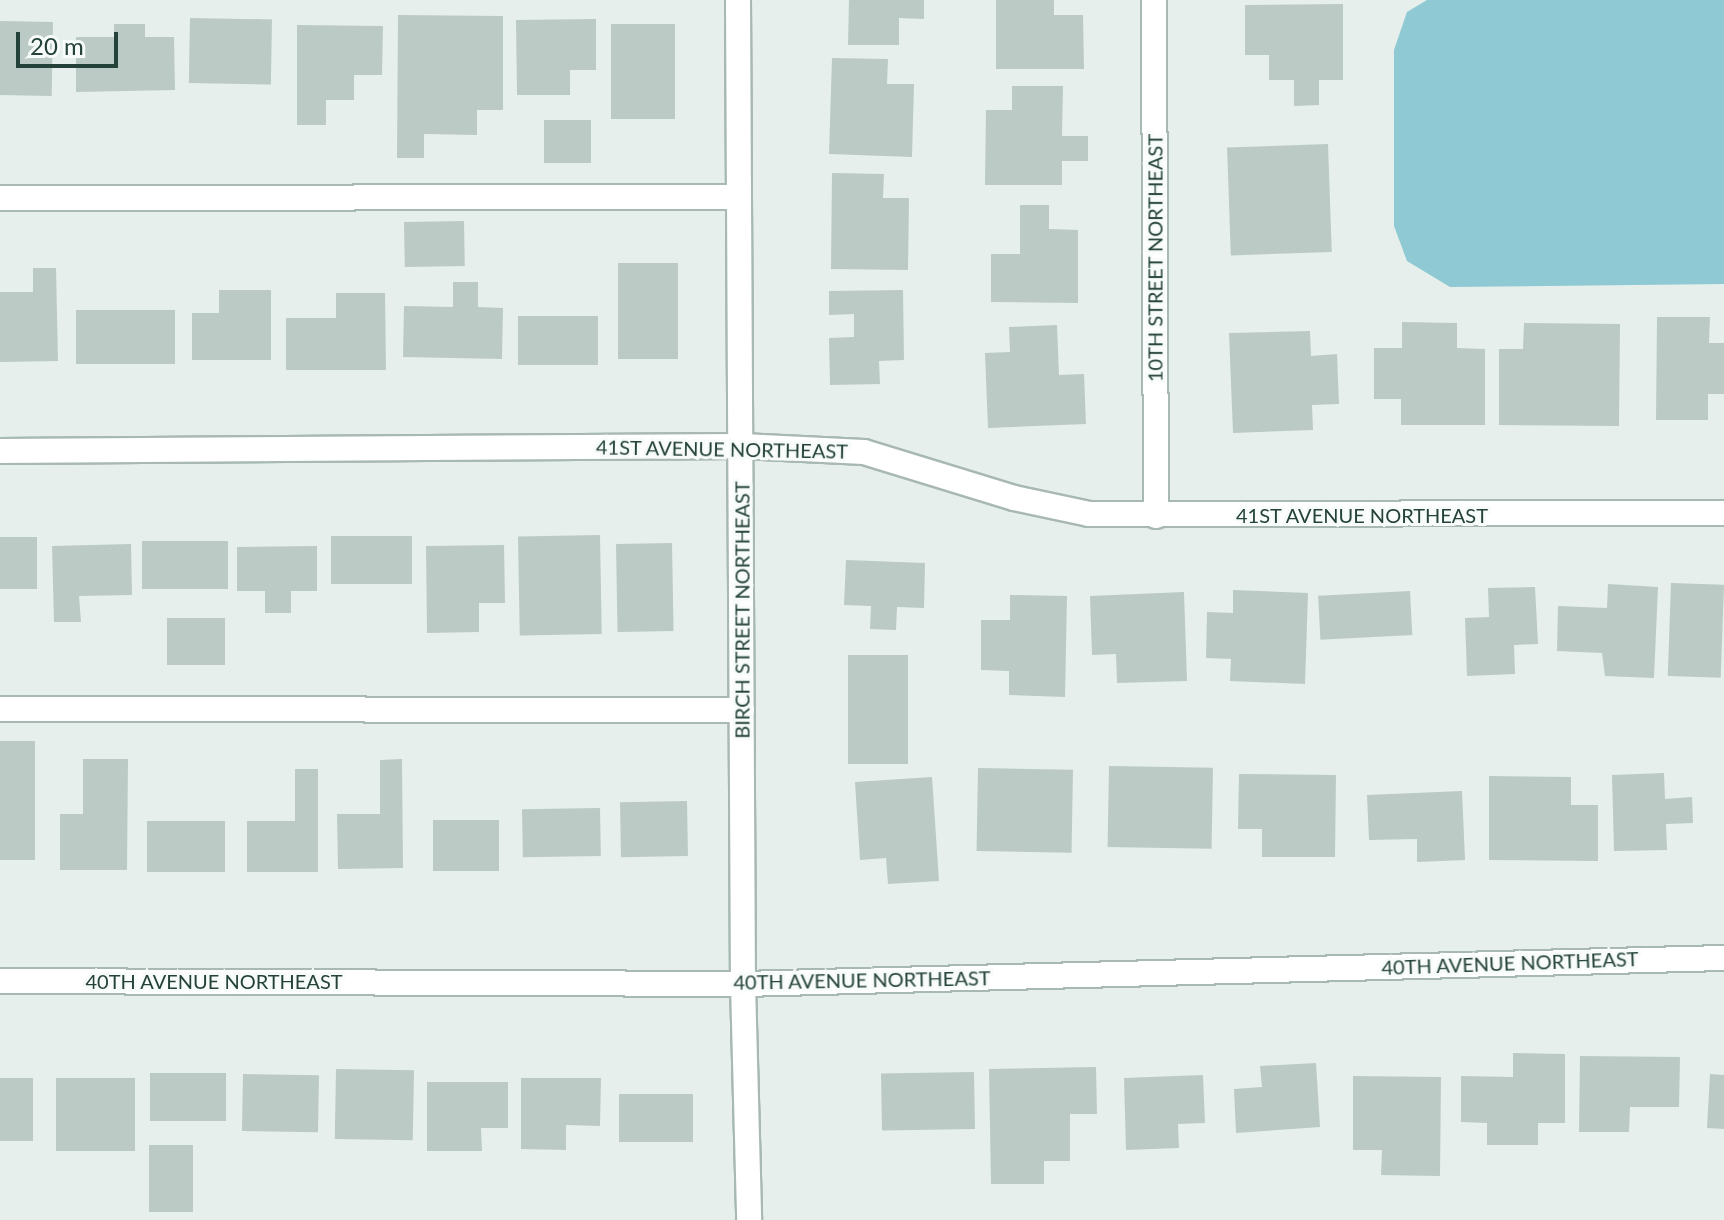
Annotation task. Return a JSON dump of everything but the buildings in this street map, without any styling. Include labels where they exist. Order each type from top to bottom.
[{"type":"street","name":"BIRCH STREET NORTHEAST","points":[[738,0],[743,984],[749,1220]]},
{"type":"street","name":"10TH STREET NORTHEAST","points":[[1154,0],[1156,516]]},
{"type":"street","points":[[0,198],[738,197]]},
{"type":"street","name":"41ST AVENUE NORTHEAST","points":[[0,451],[742,446],[864,452],[1014,498],[1089,514],[1724,513]]},
{"type":"street","points":[[0,709],[742,710]]},
{"type":"street","name":"40TH AVENUE NORTHEAST","points":[[0,981],[743,984],[1724,958]]},
{"type":"water","points":[[1427,0],[1724,0],[1724,284],[1450,287],[1407,261],[1394,226],[1394,50],[1407,12]]}]
